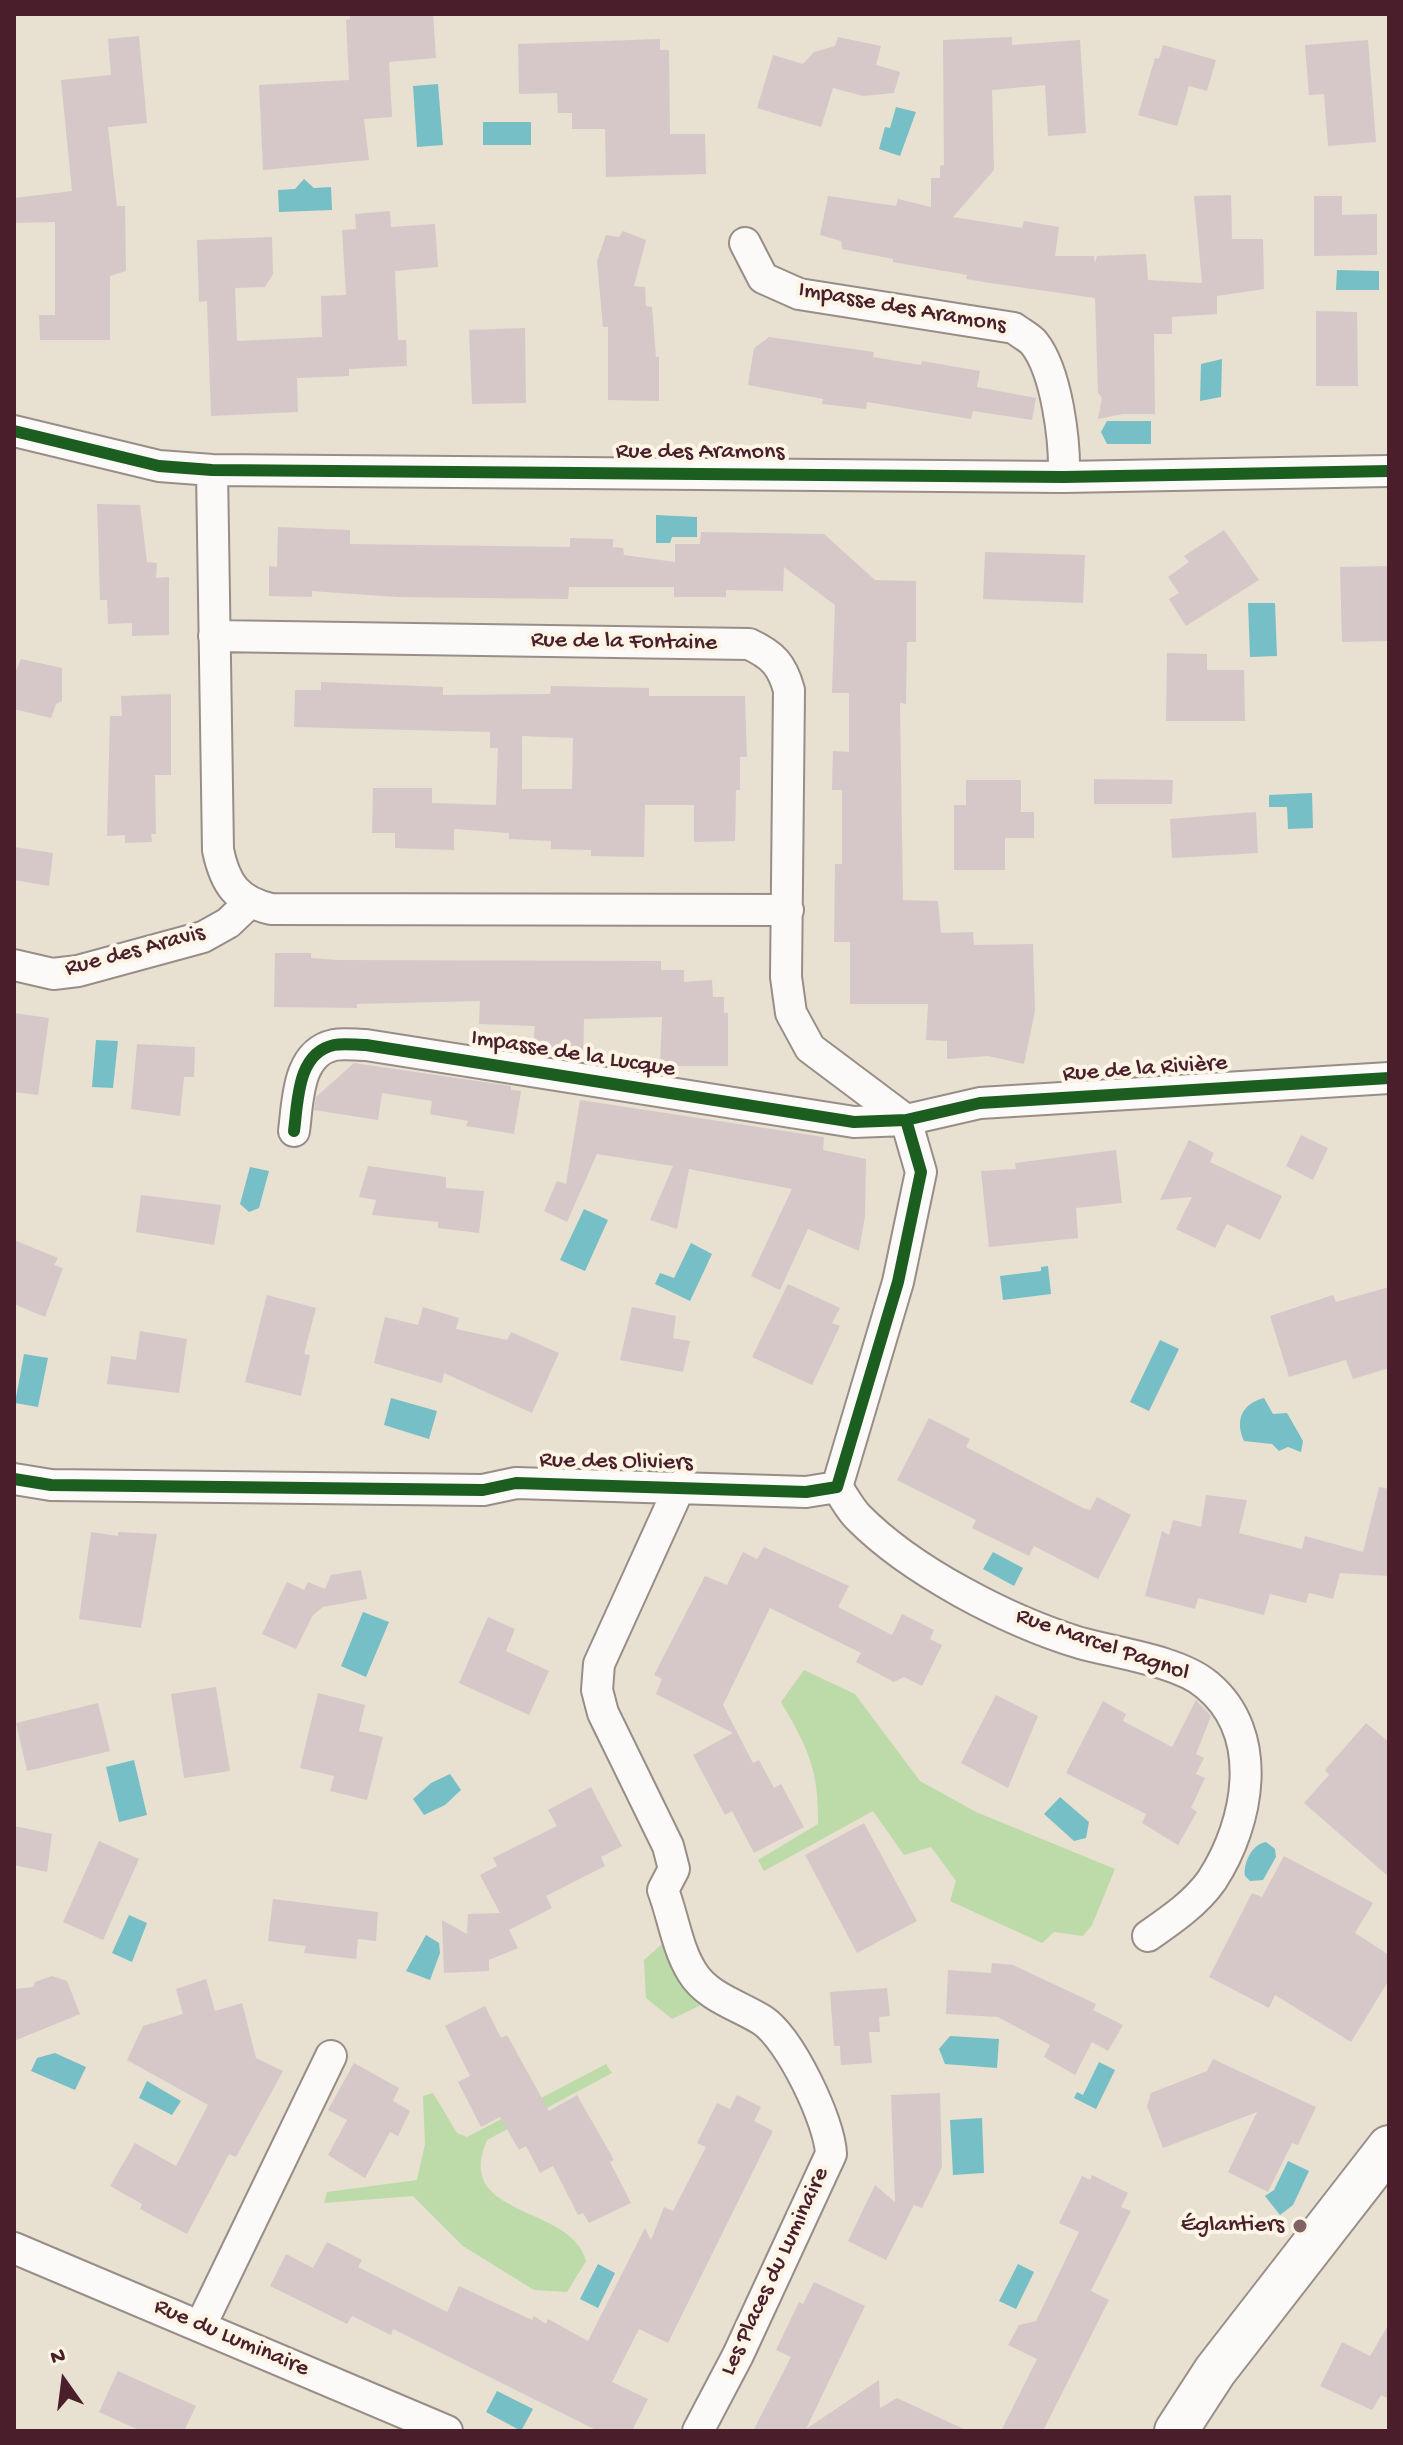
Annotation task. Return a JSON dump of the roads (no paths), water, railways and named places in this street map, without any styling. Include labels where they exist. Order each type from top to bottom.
[{"type":"street","name":"Impasse des Aramons","points":[[745,243],[763,278],[799,294],[1014,328],[1033,341],[1044,359],[1060,423],[1064,477]]},
{"type":"street","name":"Rue des Aramons","points":[[14,431],[159,466],[212,470],[1064,477],[1389,471]]},
{"type":"street","points":[[212,470],[218,850],[231,888],[248,904],[271,909],[788,910]]},
{"type":"street","name":"Rue de la Fontaine","points":[[214,636],[749,644],[769,654],[784,670],[789,690],[786,977],[791,1013],[810,1048],[906,1120]]},
{"type":"street","name":"Rue des Aravis","points":[[14,965],[53,974],[78,971],[203,937],[228,923],[248,904]]},
{"type":"street","name":"Impasse de la Lucque","points":[[294,1131],[300,1078],[310,1061],[332,1045],[366,1045],[854,1122],[906,1120]]},
{"type":"street","name":"Rue de la Rivière","points":[[906,1120],[980,1103],[1389,1078]]},
{"type":"street","points":[[837,1487],[898,1282],[921,1172],[906,1120]]},
{"type":"street","name":"Rue des Oliviers","points":[[14,1479],[51,1485],[483,1490],[516,1483],[806,1492],[837,1487]]},
{"type":"street","name":"Les Places du Luminaire","points":[[680,1486],[599,1664],[597,1690],[603,1713],[668,1846],[674,1869],[663,1890],[692,1973],[709,1991],[765,2022],[795,2062],[825,2120],[831,2154],[738,2355],[698,2431]]},
{"type":"street","name":"Rue Marcel Pagnol","points":[[837,1487],[858,1517],[916,1562],[997,1609],[1076,1642],[1187,1673],[1206,1684],[1225,1705],[1245,1753],[1248,1786],[1240,1818],[1212,1880],[1180,1913],[1148,1936]]},
{"type":"street","points":[[201,2325],[331,2056]]},
{"type":"street","points":[[1176,2431],[1215,2371],[1389,2147]]},
{"type":"street","name":"Rue du Luminaire","points":[[14,2248],[447,2431]]},
{"type":"water","points":[[438,84],[443,145],[417,147],[413,86]]},
{"type":"water","points":[[896,107],[916,112],[900,156],[879,149],[885,127],[890,128]]},
{"type":"water","points":[[483,122],[531,122],[531,145],[483,145]]},
{"type":"water","points":[[304,179],[314,188],[331,187],[332,210],[279,212],[278,190],[295,189]]},
{"type":"water","points":[[1337,270],[1379,271],[1379,290],[1336,290]]},
{"type":"water","points":[[1222,359],[1221,397],[1200,401],[1201,364]]},
{"type":"water","points":[[1107,421],[1151,421],[1151,444],[1107,444],[1101,432]]},
{"type":"water","points":[[656,515],[697,517],[697,537],[672,537],[670,543],[656,543]]},
{"type":"water","points":[[1248,603],[1275,603],[1277,656],[1250,657]]},
{"type":"water","points":[[1312,793],[1313,828],[1288,829],[1287,807],[1269,807],[1269,795]]},
{"type":"water","points":[[96,1040],[118,1041],[113,1088],[92,1087]]},
{"type":"water","points":[[250,1167],[269,1171],[259,1208],[249,1212],[240,1204]]},
{"type":"water","points":[[584,1209],[608,1220],[585,1271],[560,1260]]},
{"type":"water","points":[[691,1243],[712,1254],[690,1301],[655,1284],[660,1273],[674,1278]]},
{"type":"water","points":[[1048,1266],[1051,1294],[1003,1300],[1000,1276],[1041,1271],[1041,1267]]},
{"type":"water","points":[[1160,1340],[1179,1349],[1149,1411],[1130,1402]]},
{"type":"water","points":[[24,1354],[48,1358],[38,1407],[15,1403]]},
{"type":"water","points":[[391,1398],[437,1411],[429,1439],[384,1425]]},
{"type":"water","points":[[1264,1398],[1273,1414],[1287,1413],[1303,1441],[1301,1452],[1288,1447],[1279,1451],[1272,1444],[1244,1441],[1240,1427],[1242,1414],[1250,1404]]},
{"type":"water","points":[[993,1552],[1023,1568],[1014,1586],[983,1569]]},
{"type":"water","points":[[363,1612],[389,1622],[366,1677],[341,1666]]},
{"type":"water","points":[[134,1760],[147,1815],[119,1822],[106,1767]]},
{"type":"water","points":[[450,1774],[461,1790],[445,1805],[424,1815],[413,1799],[431,1783]]},
{"type":"water","points":[[1060,1797],[1089,1822],[1086,1838],[1074,1841],[1044,1814]]},
{"type":"water","points":[[1266,1842],[1275,1849],[1276,1857],[1263,1880],[1250,1881],[1245,1876],[1247,1860],[1257,1846]]},
{"type":"water","points":[[129,1915],[147,1923],[132,1962],[112,1953]]},
{"type":"water","points":[[426,1935],[439,1943],[440,1953],[430,1980],[406,1971]]},
{"type":"water","points":[[950,2036],[999,2039],[997,2068],[945,2064],[939,2049]]},
{"type":"water","points":[[55,2053],[86,2067],[75,2090],[31,2071],[37,2058]]},
{"type":"water","points":[[1099,2062],[1115,2070],[1096,2109],[1074,2098],[1077,2092],[1083,2095]]},
{"type":"water","points":[[147,2081],[181,2101],[172,2115],[139,2098]]},
{"type":"water","points":[[982,2118],[984,2173],[953,2175],[950,2120]]},
{"type":"water","points":[[1288,2161],[1309,2171],[1293,2205],[1280,2215],[1265,2196],[1274,2190]]},
{"type":"water","points":[[598,2264],[615,2273],[598,2308],[580,2299]]},
{"type":"water","points":[[1018,2264],[1034,2272],[1016,2309],[999,2301]]},
{"type":"water","points":[[497,2391],[533,2409],[521,2431],[486,2412]]},
{"type":"place","name":"Églantiers","points":[[1300,2226]]}]
